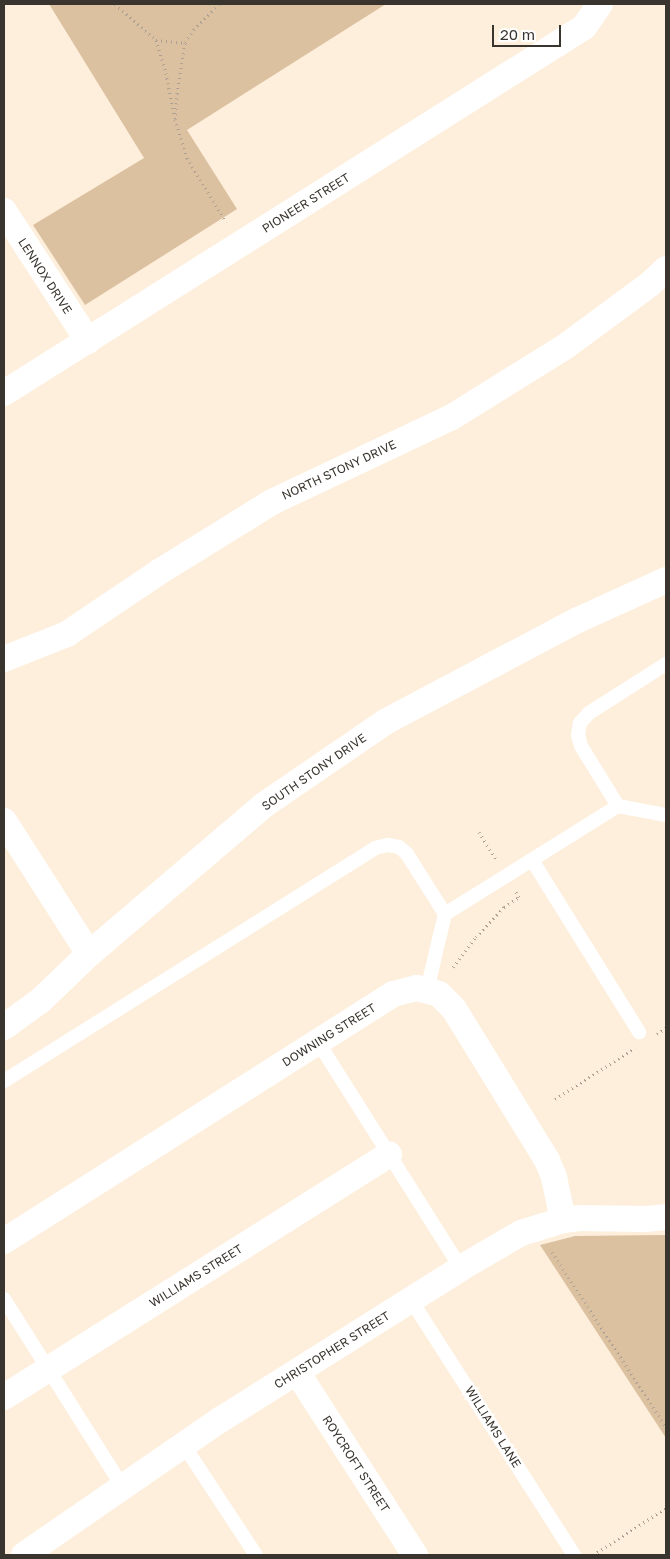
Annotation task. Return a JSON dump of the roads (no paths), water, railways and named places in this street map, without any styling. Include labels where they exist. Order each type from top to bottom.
[{"type":"street","name":"PIONEER STREET","points":[[4,393],[584,27],[600,4]]},
{"type":"street","name":"LENNOX DRIVE","points":[[4,211],[88,341]]},
{"type":"street","name":"NORTH STONY DRIVE","points":[[4,659],[67,634],[159,572],[272,502],[452,417],[566,346],[650,284],[666,269]]},
{"type":"street","name":"SOUTH STONY DRIVE","points":[[4,1027],[41,1000],[89,954],[264,805],[385,722],[578,620],[666,580]]},
{"type":"street","points":[[4,821],[89,954]]},
{"type":"street","name":"DOWNING STREET","points":[[4,1241],[393,994],[405,990],[427,990]]},
{"type":"street","points":[[427,990],[440,994],[454,1009],[537,1140],[554,1177],[563,1220]]},
{"type":"street","name":"WILLIAMS STREET","points":[[4,1398],[389,1155]]},
{"type":"street","name":"CHRISTOPHER STREET","points":[[24,1555],[183,1444],[461,1268],[521,1233],[563,1220],[666,1217]]},
{"type":"street","name":"ROYCROFT STREET","points":[[297,1372],[415,1555]]},
{"type":"lane","points":[[618,806],[581,746],[578,734],[580,722],[589,713],[666,664]]},
{"type":"lane","points":[[444,914],[618,806],[666,816]]},
{"type":"lane","points":[[4,1081],[375,848],[388,845],[399,846],[407,854],[444,914],[427,990]]},
{"type":"lane","points":[[532,860],[644,1038]]},
{"type":"lane","points":[[318,1042],[461,1268]]},
{"type":"lane","points":[[4,1298],[123,1487]]},
{"type":"lane","name":"WILLIAMS LANE","points":[[412,1300],[574,1555]]},
{"type":"lane","points":[[183,1444],[256,1555]]}]
